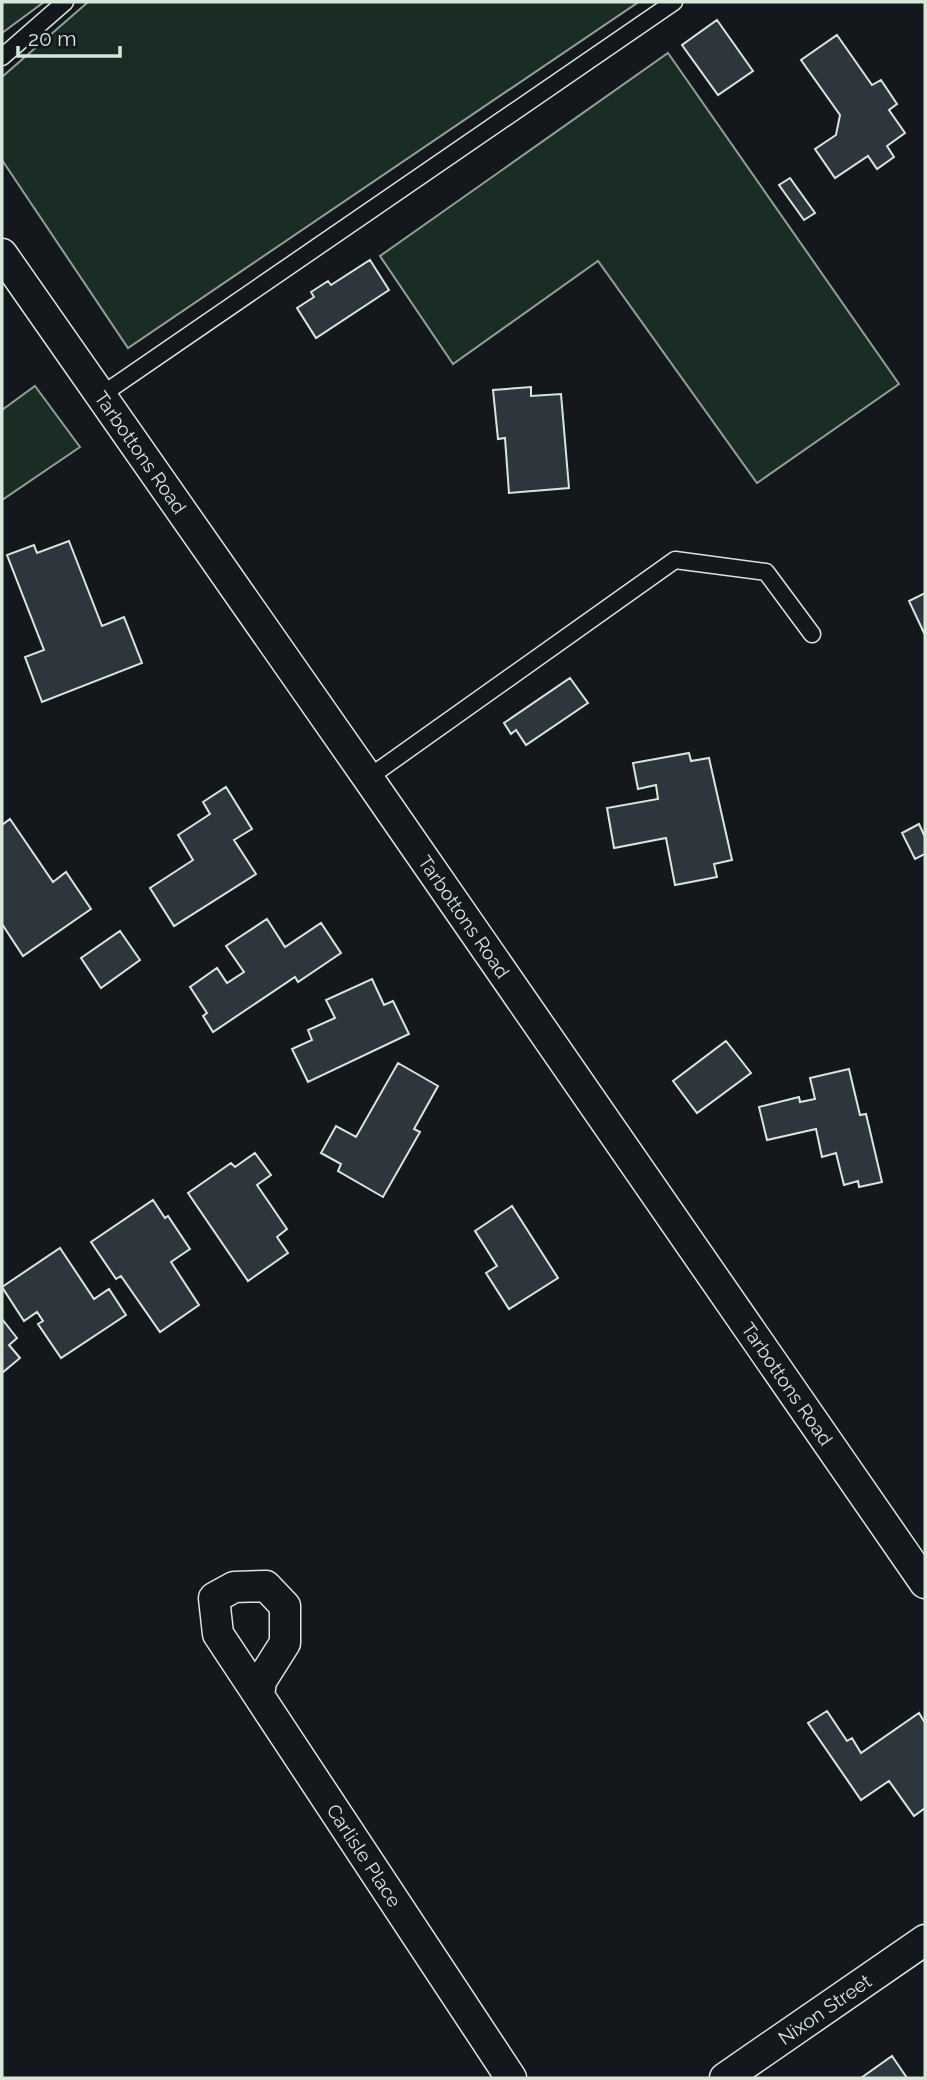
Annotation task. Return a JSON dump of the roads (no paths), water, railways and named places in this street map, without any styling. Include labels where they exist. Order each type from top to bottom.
[{"type":"street","name":"Tarbottons Road","points":[[2,254],[925,1583]]},
{"type":"street","name":"Carlisle Place","points":[[259,1696],[261,1681],[285,1643],[285,1606],[266,1586],[234,1587],[214,1598],[218,1634],[511,2078]]},
{"type":"street","name":"Nixon Street","points":[[725,2078],[925,1940]]},
{"type":"lane","points":[[2,57],[65,2]]},
{"type":"lane","points":[[100,396],[674,2]]},
{"type":"lane","points":[[368,778],[675,561],[766,572],[812,634]]}]
